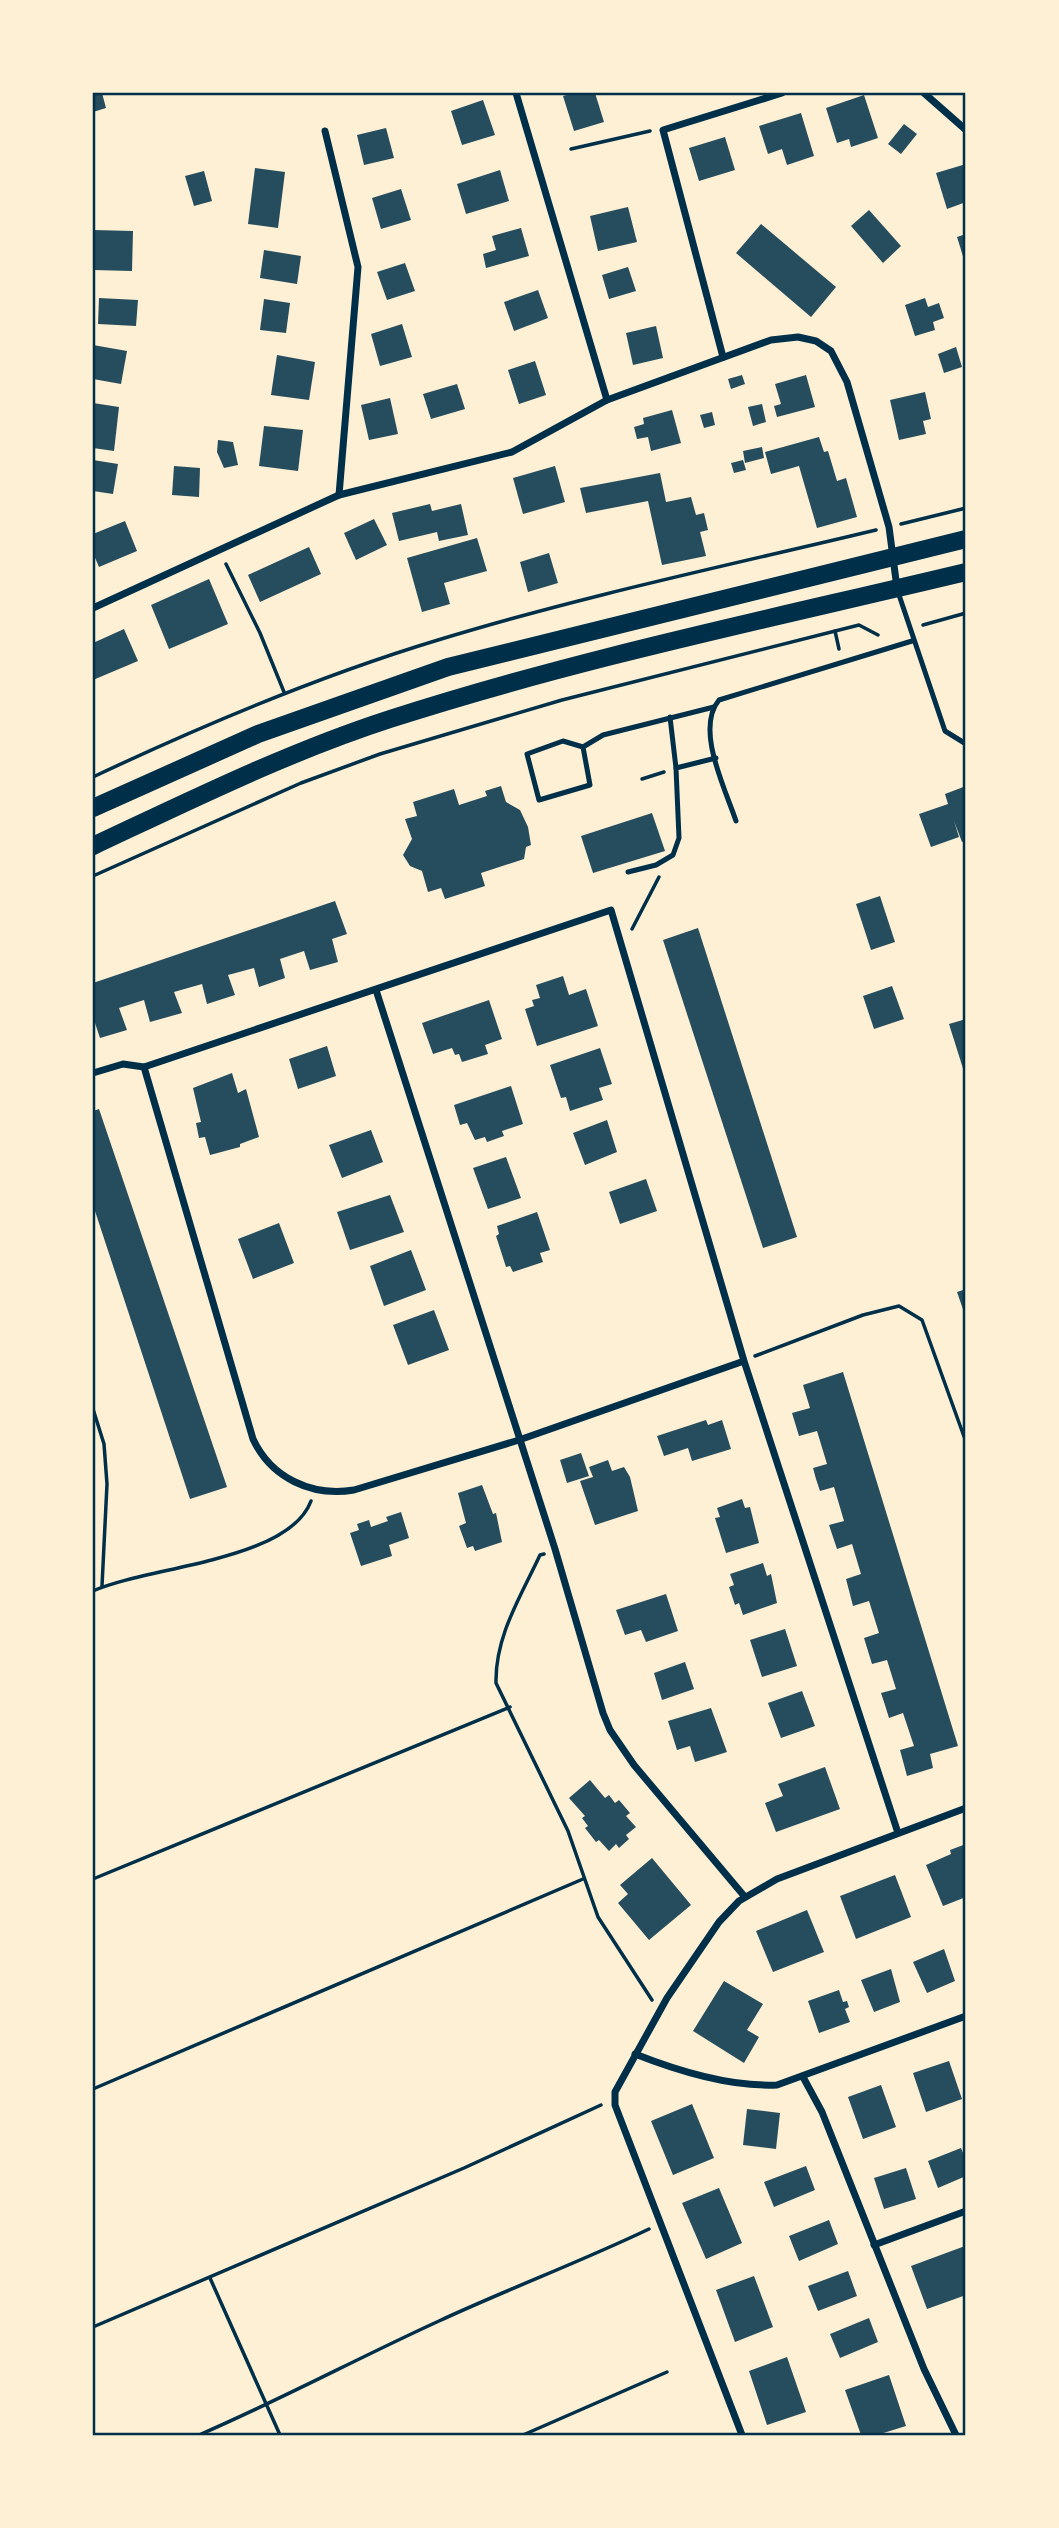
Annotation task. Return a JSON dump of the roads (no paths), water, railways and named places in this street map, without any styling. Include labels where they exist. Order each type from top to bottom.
[{"type":"main road","points":[[93,808],[271,729],[448,667],[966,539]]},
{"type":"main road","points":[[93,846],[274,762],[390,719],[547,674],[966,572]]},
{"type":"street","points":[[516,93],[607,400]]},
{"type":"street","points":[[723,357],[663,130],[782,93]]},
{"type":"street","points":[[923,93],[966,130]]},
{"type":"street","points":[[325,131],[358,267],[339,495]]},
{"type":"street","points":[[93,608],[339,495],[512,452],[607,400],[771,340],[799,337],[816,341],[831,351],[847,382],[889,527],[897,589]]},
{"type":"street","points":[[93,1073],[124,1064],[144,1067],[611,910],[744,1360],[898,1833]]},
{"type":"street","points":[[376,990],[555,1549],[610,1730],[634,1765],[745,1896]]},
{"type":"street","points":[[144,1067],[253,1439],[270,1466],[302,1486],[316,1490],[354,1490],[519,1440],[744,1360]]},
{"type":"street","points":[[742,2435],[615,2102],[635,2054],[661,2009],[719,1922],[745,1896],[777,1879],[966,1808]]},
{"type":"street","points":[[635,2054],[691,2072],[759,2085],[783,2084],[966,2016]]},
{"type":"street","points":[[803,2077],[822,2112],[924,2369],[956,2435]]},
{"type":"street","points":[[874,2245],[966,2211]]},
{"type":"lane","points":[[897,589],[912,641],[945,731],[966,744]]},
{"type":"lane","points":[[736,821],[708,726],[714,706],[734,695],[912,641]]},
{"type":"lane","points":[[583,747],[590,785],[539,800],[527,754],[563,741],[583,747],[603,735],[714,706]]},
{"type":"lane","points":[[628,872],[659,863],[673,855],[679,838],[676,768],[670,718]]},
{"type":"lane","points":[[676,768],[716,758]]}]
